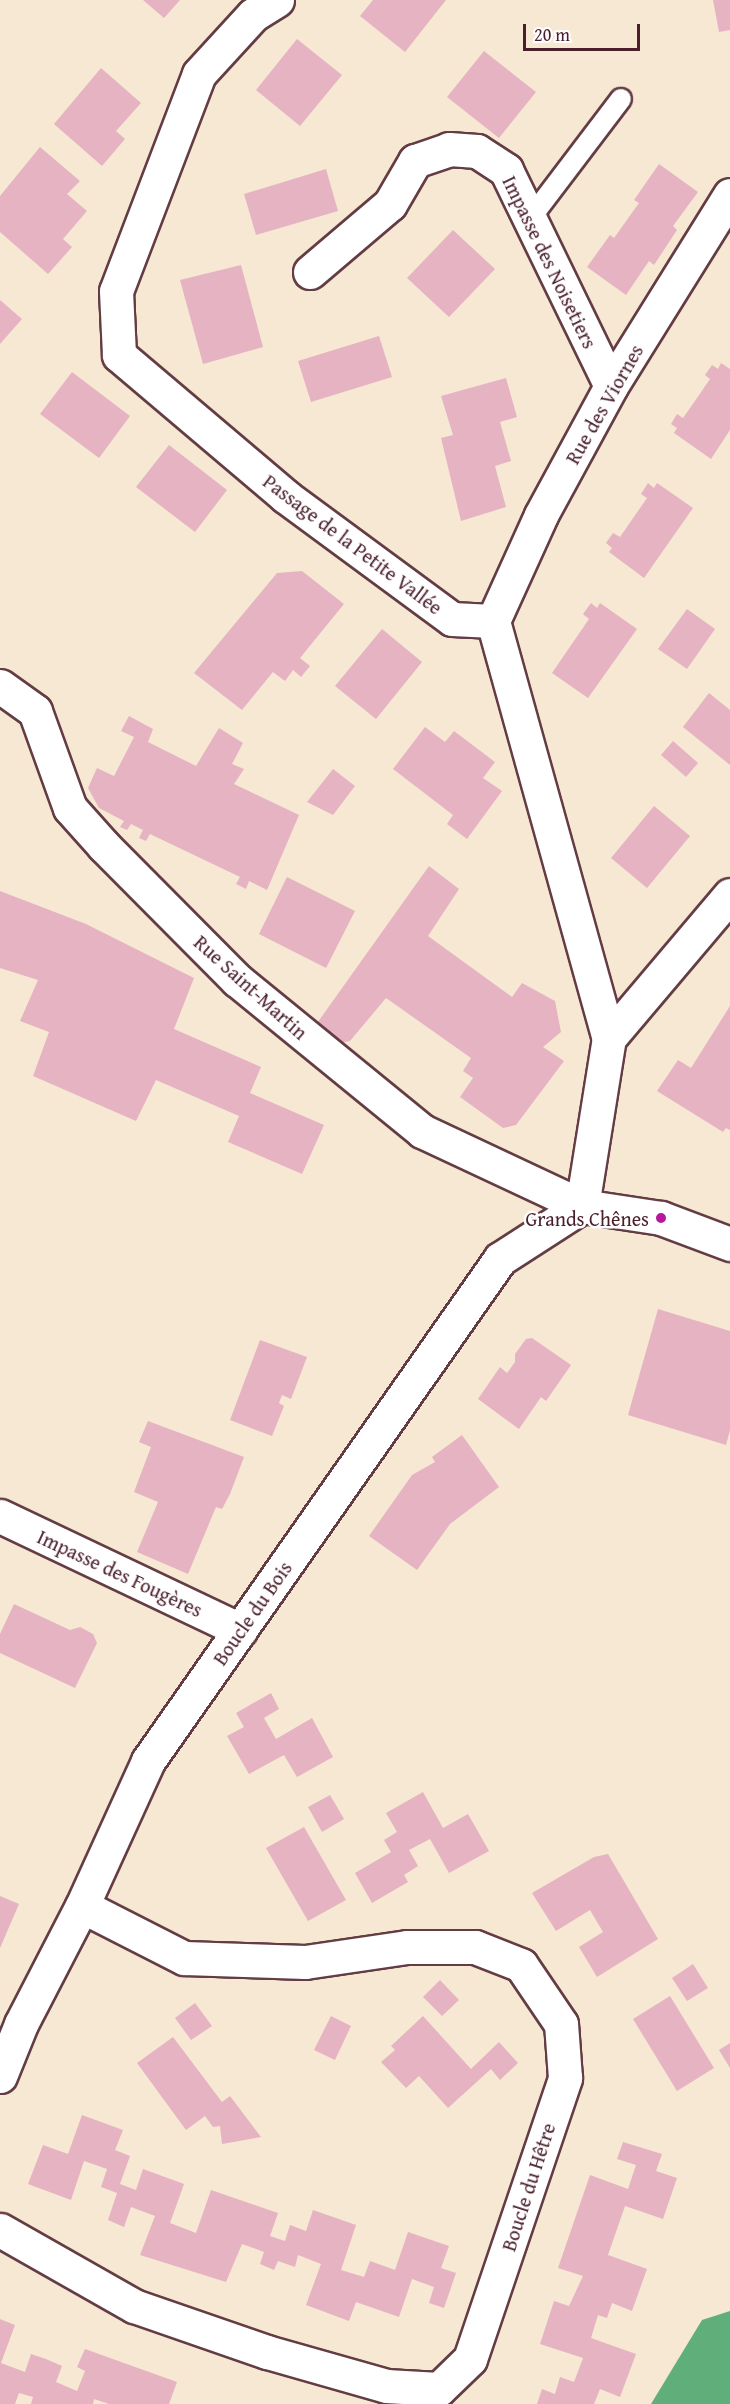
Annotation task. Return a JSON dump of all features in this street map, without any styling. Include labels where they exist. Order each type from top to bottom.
[{"type":"street","name":"Passage de la Petite Vallée","points":[[277,0],[253,15],[199,74],[117,291],[119,355],[285,496],[452,619],[493,621]]},
{"type":"street","name":"Impasse des Noisetiers","points":[[310,272],[390,204],[416,160],[449,149],[477,151],[506,170],[611,386]]},
{"type":"street","name":"Rue des Viornes","points":[[493,621],[541,515],[611,386],[730,195]]},
{"type":"street","points":[[493,621],[609,1038],[582,1206]]},
{"type":"street","name":"Rue Saint-Martin","points":[[0,686],[35,711],[70,808],[237,980],[422,1131],[582,1206],[661,1218],[730,1244]]},
{"type":"street","points":[[609,1038],[730,895]]},
{"type":"street","name":"Boucle du Bois","points":[[0,2076],[21,2024],[82,1906],[148,1761],[500,1259],[582,1206]]},
{"type":"street","name":"Impasse des Fougères","points":[[0,1516],[240,1630]]},
{"type":"street","name":"Boucle du Hêtre","points":[[0,2230],[134,2306],[267,2352],[386,2385],[439,2389],[470,2360],[565,2078],[561,2024],[521,1965],[475,1947],[407,1947],[305,1962],[184,1958],[82,1906]]},
{"type":"lane","points":[[529,220],[621,99]]},
{"type":"green space","points":[[730,2311],[730,2404],[651,2404],[702,2320]]},
{"type":"building","points":[[143,0],[180,0],[164,18]]},
{"type":"building","points":[[373,0],[446,0],[405,52],[360,16]]},
{"type":"building","points":[[713,0],[730,0],[730,30],[719,32]]},
{"type":"building","points":[[297,39],[342,75],[300,126],[256,90]]},
{"type":"building","points":[[484,51],[536,92],[499,138],[447,97]]},
{"type":"building","points":[[101,68],[141,103],[116,131],[125,139],[102,166],[54,124]]},
{"type":"building","points":[[40,147],[80,181],[67,194],[87,211],[63,239],[72,247],[48,274],[0,232],[0,196]]},
{"type":"building","points":[[659,164],[698,192],[673,226],[677,230],[654,265],[649,261],[626,295],[587,267],[610,235],[614,238],[639,203],[634,200]]},
{"type":"building","points":[[326,169],[338,211],[256,235],[244,194]]},
{"type":"building","points":[[453,230],[495,269],[449,317],[407,278]]},
{"type":"building","points":[[241,265],[263,347],[203,364],[180,280]]},
{"type":"building","points":[[0,300],[22,319],[0,344]]},
{"type":"building","points":[[379,336],[392,377],[311,402],[298,361]]},
{"type":"building","points":[[721,363],[730,369],[730,430],[711,459],[674,433],[677,428],[671,424],[677,414],[683,418],[697,398],[710,379],[705,375],[712,365],[718,369]]},
{"type":"building","points":[[72,372],[130,416],[99,458],[40,414]]},
{"type":"building","points":[[506,378],[517,417],[500,422],[511,461],[495,466],[506,507],[461,521],[441,438],[453,435],[441,396]]},
{"type":"building","points":[[169,445],[227,490],[195,532],[136,487]]},
{"type":"building","points":[[648,483],[654,488],[657,483],[693,508],[644,578],[609,552],[612,548],[606,543],[613,533],[620,537],[647,498],[641,494]]},
{"type":"building","points":[[302,571],[344,604],[300,658],[310,666],[301,677],[293,670],[285,681],[273,672],[242,710],[194,673],[277,573]]},
{"type":"building","points":[[591,603],[597,608],[600,603],[637,629],[588,698],[552,673],[589,619],[583,614]]},
{"type":"building","points":[[687,609],[715,629],[687,669],[658,649]]},
{"type":"building","points":[[382,629],[422,662],[376,719],[335,686]]},
{"type":"building","points":[[709,693],[730,710],[730,765],[683,727]]},
{"type":"building","points":[[129,716],[153,729],[148,742],[196,766],[219,728],[243,743],[232,764],[244,769],[234,784],[299,815],[267,890],[249,881],[246,889],[236,884],[240,877],[150,834],[146,841],[139,838],[143,830],[131,824],[127,830],[120,827],[124,821],[99,808],[88,788],[97,768],[114,776],[134,737],[121,731]]},
{"type":"building","points":[[425,727],[445,742],[454,731],[495,762],[483,778],[502,791],[467,839],[447,824],[453,815],[393,769]]},
{"type":"building","points":[[673,741],[698,763],[686,777],[661,755]]},
{"type":"building","points":[[333,769],[355,786],[333,815],[307,802]]},
{"type":"building","points":[[654,806],[690,836],[647,888],[611,858]]},
{"type":"building","points":[[429,866],[459,889],[428,936],[512,997],[522,983],[555,1001],[561,1032],[543,1047],[564,1061],[516,1125],[503,1128],[460,1097],[473,1078],[463,1071],[471,1058],[386,998],[350,1041],[340,1043],[315,1026]]},
{"type":"building","points":[[287,877],[355,911],[326,968],[259,934]]},
{"type":"building","points":[[0,891],[86,924],[194,978],[174,1029],[261,1067],[250,1093],[324,1125],[302,1174],[228,1142],[239,1116],[156,1080],[136,1121],[33,1076],[49,1032],[20,1021],[38,980],[0,968]]},
{"type":"building","points":[[730,1006],[730,1130],[726,1128],[723,1132],[657,1091],[678,1060],[691,1068]]},
{"type":"building","points":[[658,1309],[730,1331],[730,1430],[726,1445],[628,1415]]},
{"type":"building","points":[[532,1338],[571,1365],[546,1401],[541,1397],[519,1429],[478,1399],[500,1367],[507,1373],[515,1362],[515,1354],[526,1339]]},
{"type":"building","points":[[260,1340],[307,1357],[291,1399],[282,1395],[279,1403],[284,1406],[272,1436],[230,1420]]},
{"type":"building","points":[[148,1421],[244,1457],[222,1509],[216,1507],[188,1574],[137,1552],[158,1502],[134,1492],[151,1447],[139,1442]]},
{"type":"building","points":[[462,1435],[499,1487],[450,1524],[417,1570],[369,1536],[412,1475],[435,1462],[432,1457]]},
{"type":"building","points":[[14,1604],[70,1630],[80,1627],[93,1634],[97,1643],[75,1688],[0,1653],[0,1634]]},
{"type":"building","points":[[271,1693],[279,1709],[264,1718],[276,1739],[312,1718],[333,1757],[297,1777],[284,1755],[249,1774],[227,1736],[244,1727],[236,1713]]},
{"type":"building","points":[[423,1792],[443,1828],[468,1814],[489,1851],[449,1873],[430,1839],[409,1850],[418,1866],[404,1875],[408,1882],[372,1903],[355,1873],[391,1852],[384,1840],[397,1832],[386,1813]]},
{"type":"building","points":[[330,1795],[344,1819],[322,1832],[308,1807]]},
{"type":"building","points":[[304,1827],[346,1900],[308,1921],[266,1848]]},
{"type":"building","points":[[608,1854],[658,1939],[597,1977],[579,1947],[603,1932],[590,1910],[556,1931],[532,1893],[594,1857]]},
{"type":"building","points":[[0,1896],[19,1904],[0,1948]]},
{"type":"building","points":[[693,1964],[708,1988],[687,2001],[672,1978]]},
{"type":"building","points":[[440,1980],[459,2000],[442,2016],[423,1997]]},
{"type":"building","points":[[670,1996],[714,2068],[677,2091],[633,2019]]},
{"type":"building","points":[[195,2003],[212,2026],[191,2040],[175,2018]]},
{"type":"building","points":[[331,2016],[351,2026],[335,2060],[314,2050]]},
{"type":"building","points":[[423,2016],[471,2069],[499,2042],[518,2063],[500,2080],[491,2069],[448,2108],[419,2076],[406,2088],[381,2062],[395,2050],[391,2046]]},
{"type":"building","points":[[173,2037],[222,2102],[230,2096],[261,2137],[222,2144],[220,2126],[213,2127],[205,2116],[186,2130],[137,2063]]},
{"type":"building","points":[[730,2043],[730,2068],[719,2050]]},
{"type":"building","points":[[82,2115],[123,2130],[115,2150],[130,2156],[120,2184],[136,2190],[143,2169],[184,2184],[170,2223],[196,2233],[211,2190],[278,2213],[270,2236],[285,2241],[290,2225],[306,2231],[313,2210],[356,2225],[341,2270],[364,2277],[370,2261],[395,2270],[408,2232],[449,2246],[441,2268],[456,2273],[444,2308],[429,2303],[434,2287],[412,2279],[399,2317],[356,2302],[349,2321],[306,2305],[321,2264],[298,2255],[295,2267],[278,2261],[274,2270],[260,2264],[264,2252],[242,2244],[226,2282],[140,2255],[155,2216],[131,2207],[124,2227],[108,2220],[117,2193],[101,2187],[107,2169],[84,2161],[71,2200],[28,2184],[43,2145],[68,2154]]},
{"type":"building","points":[[623,2142],[662,2154],[656,2171],[677,2178],[663,2219],[625,2206],[608,2255],[647,2269],[632,2311],[612,2303],[607,2318],[598,2315],[591,2338],[636,2354],[620,2397],[600,2389],[594,2404],[537,2404],[542,2389],[555,2394],[560,2377],[574,2382],[583,2358],[540,2344],[554,2301],[569,2306],[583,2276],[558,2268],[590,2175],[628,2189],[636,2165],[617,2159]]},
{"type":"building","points":[[0,2319],[15,2325],[1,2363],[25,2372],[31,2354],[46,2359],[62,2366],[56,2382],[77,2391],[85,2371],[77,2367],[85,2349],[177,2382],[169,2404],[109,2404],[94,2399],[93,2404],[31,2404],[33,2397],[19,2393],[15,2404],[0,2404]]},
{"type":"place","name":"Grands Chênes","points":[[661,1218]]}]
